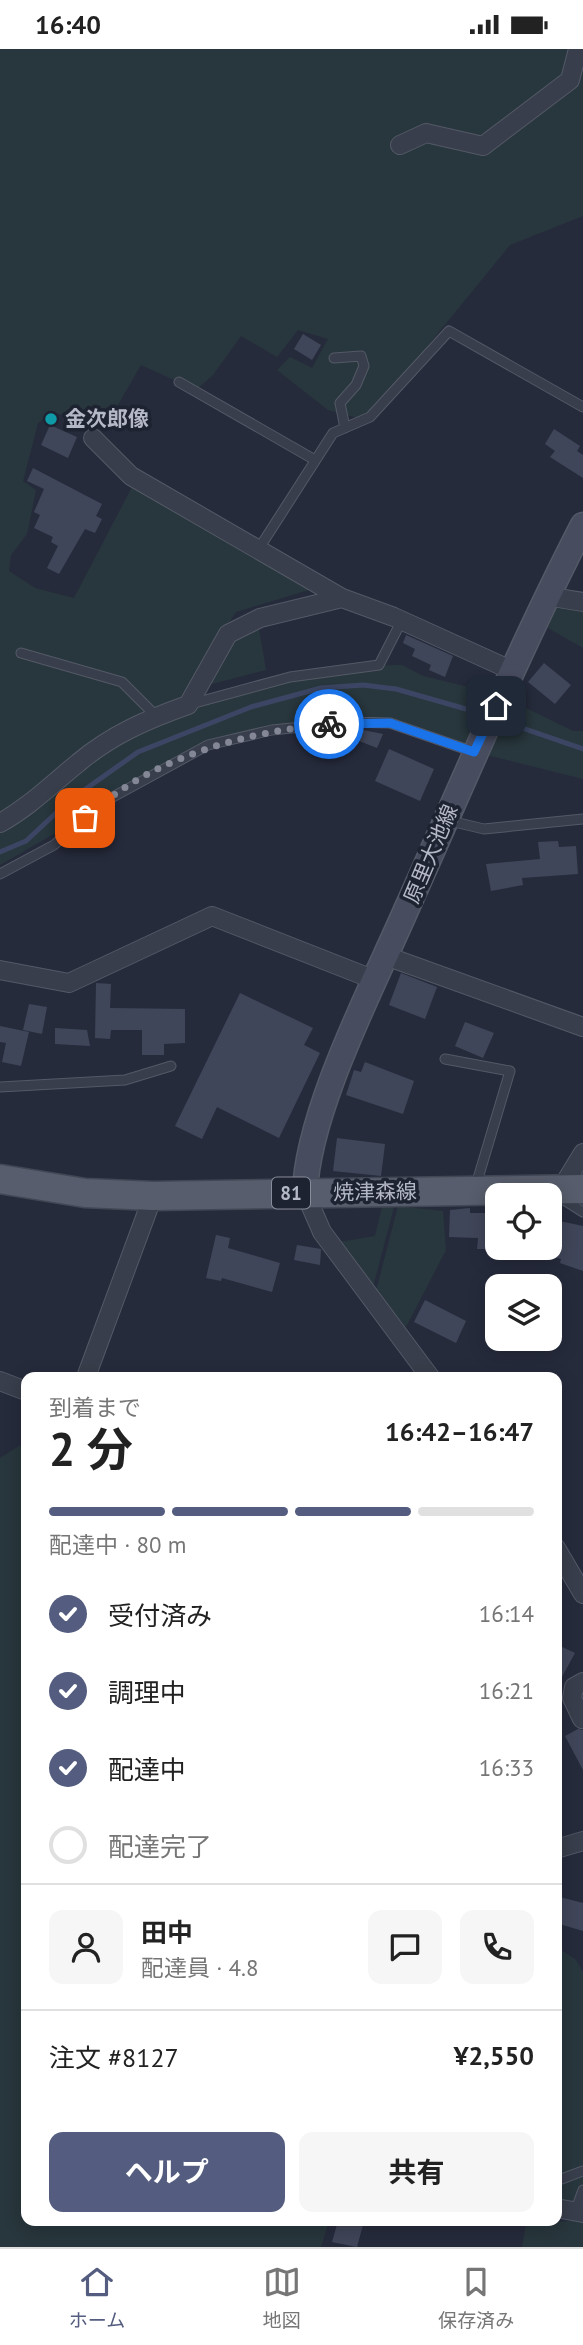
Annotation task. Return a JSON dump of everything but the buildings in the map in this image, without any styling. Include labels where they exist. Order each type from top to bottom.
[{"type":"main road","name":"原里大池線","points":[[305,1193],[310,1152],[334,1079],[375,980],[476,747],[583,525]]},
{"type":"main road","name":"焼津森線","points":[[0,1179],[85,1193],[153,1196],[564,1189]]},
{"type":"street","points":[[400,145],[426,133],[483,146],[570,80],[578,49]]},
{"type":"street","points":[[93,438],[131,477],[342,598],[402,620],[513,670]]},
{"type":"street","points":[[547,596],[583,602]]},
{"type":"street","points":[[0,823],[19,813],[78,762],[124,731],[188,705],[228,634],[260,618],[342,598]]},
{"type":"street","points":[[0,970],[69,983],[212,916],[375,980]]},
{"type":"street","points":[[386,956],[583,1027]]},
{"type":"street","points":[[564,1189],[583,1153]]},
{"type":"street","points":[[305,1193],[322,1232],[426,1372]]},
{"type":"street","points":[[88,1372],[153,1196]]},
{"type":"street","points":[[0,1381],[21,1389]]},
{"type":"street","points":[[562,1557],[582,1586]]},
{"type":"street","points":[[582,1719],[572,1698],[573,1688],[583,1682]]},
{"type":"street","points":[[562,1847],[583,1841]]},
{"type":"lane","points":[[258,550],[333,433],[370,417],[450,331],[583,407]]},
{"type":"lane","points":[[334,358],[360,356],[364,366],[356,385],[340,403],[345,428]]},
{"type":"lane","points":[[179,382],[315,460]]},
{"type":"lane","points":[[188,705],[290,677],[379,666],[402,620]]},
{"type":"lane","points":[[20,653],[122,682],[156,716]]},
{"type":"lane","points":[[0,874],[54,845],[100,804],[208,745],[272,730],[351,722],[390,723],[476,747]]},
{"type":"lane","points":[[446,820],[484,829],[583,819]]},
{"type":"lane","points":[[445,1059],[510,1071],[474,1191]]},
{"type":"lane","points":[[0,1087],[125,1080],[172,1066]]},
{"type":"lane","points":[[564,1189],[583,1212]]},
{"type":"lane","points":[[562,2179],[583,2171]]},
{"type":"lane","points":[[579,2213],[583,2190]]},
{"type":"shaded area","points":[[0,49],[583,49],[583,216],[510,245],[399,381],[362,419],[328,410],[277,370],[290,357],[312,368],[328,339],[298,330],[277,357],[241,336],[213,375],[196,390],[141,365],[104,429],[53,412],[38,423],[23,481],[36,490],[27,534],[11,555],[9,571],[35,588],[74,598],[132,487],[312,589],[236,612],[178,702],[0,817]]},
{"type":"shaded area","points":[[557,606],[583,610],[583,648],[548,628]]},
{"type":"shaded area","points":[[258,623],[266,670],[204,686],[239,632]]},
{"type":"shaded area","points":[[402,665],[423,676],[497,694],[573,731],[583,731],[583,779],[479,753],[365,716],[208,745],[0,865],[0,828],[38,809],[107,750],[144,727],[283,678],[351,666]]},
{"type":"shaded area","points":[[398,1206],[443,1211],[446,1250],[406,1327],[376,1291]]},
{"type":"shaded area","points":[[382,1207],[394,1207],[373,1287],[340,1242],[375,1236]]},
{"type":"shaded area","points":[[21,1446],[21,2226],[327,2226],[321,2247],[0,2247],[0,1458]]},
{"type":"shaded area","points":[[562,1950],[576,1960],[583,1972],[583,2207],[562,2214]]},
{"type":"shaded area","points":[[583,2220],[583,2247],[522,2247],[526,2226],[562,2226],[562,2221]]},
{"type":"waterway","points":[[0,852],[26,841],[70,800],[138,752],[251,707],[321,688],[363,685],[396,689],[487,715]]},
{"type":"waterway","points":[[499,720],[583,749]]},
{"type":"way so far","points":[[85,818],[100,804],[137,781],[208,745],[272,730],[329,724]]},
{"type":"place","name":"金次郎像","points":[[51,419]]},
{"type":"route","points":[[329,724],[390,723],[474,752],[496,706]]}]
